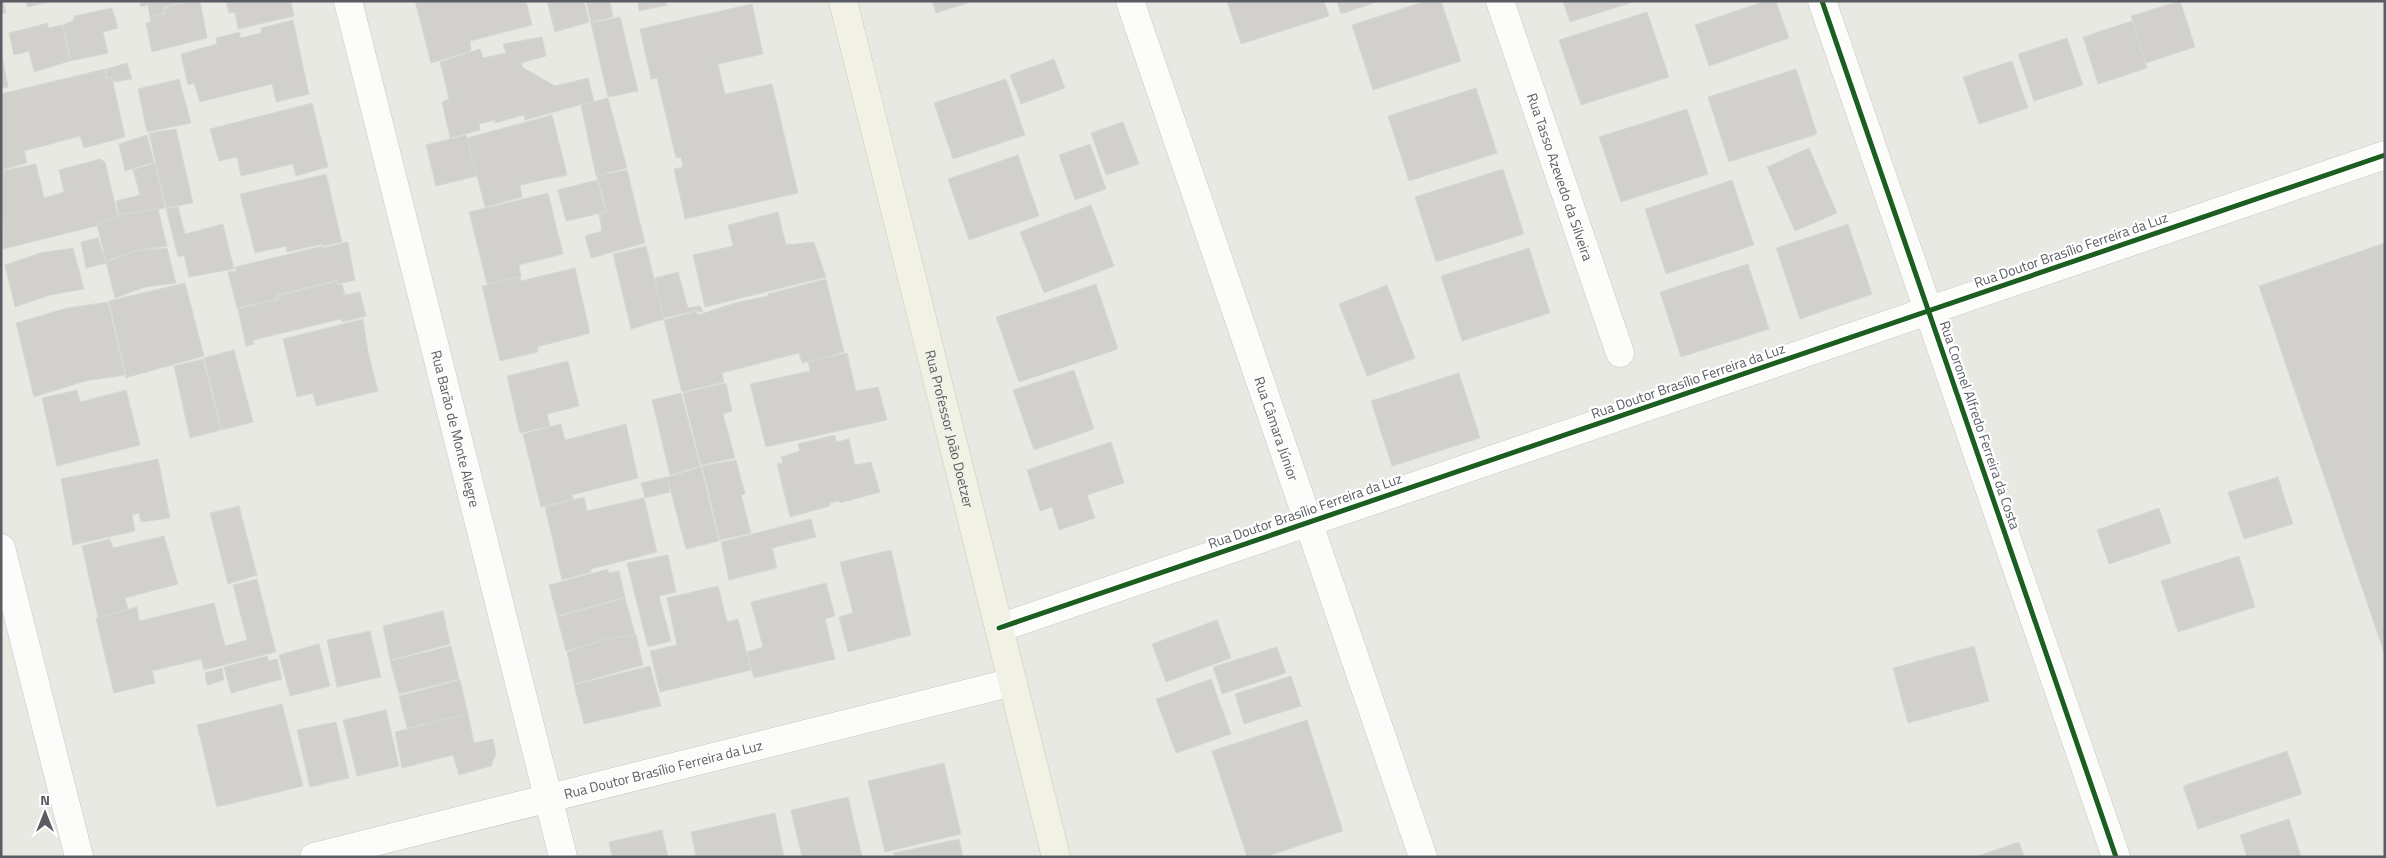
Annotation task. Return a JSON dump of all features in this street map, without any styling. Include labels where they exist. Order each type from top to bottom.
[{"type":"main road","name":"Rua Professor João Doetzer","points":[[842,1],[1056,857]]},
{"type":"street","name":"Rua Barão de Monte Alegre","points":[[348,1],[563,857]]},
{"type":"street","name":"Rua Câmara Júnior","points":[[1130,1],[1423,857]]},
{"type":"street","name":"Rua Tasso Azevedo da Silveira","points":[[1500,1],[1620,353]]},
{"type":"street","name":"Rua Coronel Alfredo Ferreira da Costa","points":[[1822,1],[2116,857]]},
{"type":"street","name":"Rua Doutor Brasílio Ferreira da Luz","points":[[999,628],[2385,155]]},
{"type":"street","points":[[1,548],[79,857]]},
{"type":"street","name":"Rua Doutor Brasílio Ferreira da Luz","points":[[314,857],[1012,682]]},
{"type":"building","points":[[1,1],[3,1],[6,13],[1,14]]},
{"type":"building","points":[[25,1],[52,1],[28,7]]},
{"type":"building","points":[[140,1],[188,1],[164,7],[164,13],[150,17],[148,5],[141,7]]},
{"type":"building","points":[[191,1],[200,1],[207,38],[152,52],[146,23],[151,22],[150,17],[165,14],[165,8]]},
{"type":"building","points":[[226,1],[291,1],[294,16],[238,29],[235,12],[229,13]]},
{"type":"building","points":[[415,1],[526,1],[532,25],[470,41],[471,51],[431,63]]},
{"type":"building","points":[[547,1],[584,1],[589,22],[555,32]]},
{"type":"building","points":[[586,1],[610,1],[613,17],[591,22]]},
{"type":"building","points":[[638,1],[665,1],[667,5],[639,11]]},
{"type":"building","points":[[932,1],[974,1],[936,13]]},
{"type":"building","points":[[1227,1],[1324,1],[1329,16],[1241,44]]},
{"type":"building","points":[[1337,1],[1379,1],[1341,14]]},
{"type":"building","points":[[1426,1],[1441,1],[1461,61],[1373,90],[1352,25]]},
{"type":"building","points":[[1563,1],[1636,1],[1570,22]]},
{"type":"building","points":[[1766,1],[1776,1],[1789,38],[1709,66],[1695,25]]},
{"type":"building","points":[[2180,1],[2195,47],[2146,63],[2131,16]]},
{"type":"building","points":[[752,4],[763,54],[718,64],[725,94],[772,84],[798,193],[685,219],[674,169],[683,167],[681,157],[676,158],[657,78],[651,79],[640,29]]},
{"type":"building","points":[[112,8],[118,28],[103,32],[108,53],[71,61],[63,25],[74,20],[74,16]]},
{"type":"building","points":[[1647,12],[1669,77],[1581,105],[1559,40]]},
{"type":"building","points":[[620,17],[638,91],[608,97],[591,23]]},
{"type":"building","points":[[293,20],[309,94],[276,102],[272,84],[200,102],[194,83],[188,85],[181,54],[217,44],[216,38],[240,32],[240,38],[261,33],[261,28]]},
{"type":"building","points":[[2132,21],[2147,68],[2098,84],[2083,37]]},
{"type":"building","points":[[48,23],[48,28],[62,25],[70,61],[34,72],[29,51],[14,55],[9,33]]},
{"type":"building","points":[[542,37],[546,56],[521,63],[522,67],[555,86],[588,78],[594,101],[525,120],[524,115],[495,123],[495,120],[479,124],[480,130],[450,138],[442,102],[449,99],[440,62],[480,49],[483,58],[506,53],[503,44]]},
{"type":"building","points":[[2067,38],[2083,85],[2034,101],[2018,54]]},
{"type":"building","points":[[1,50],[8,87],[1,88]]},
{"type":"building","points":[[1054,59],[1065,88],[1021,104],[1010,75]]},
{"type":"building","points":[[2012,61],[2028,108],[1979,124],[1963,77]]},
{"type":"building","points":[[127,63],[132,79],[113,82],[112,78],[107,78],[106,69]]},
{"type":"building","points":[[105,69],[106,79],[112,78],[125,137],[84,148],[80,136],[24,151],[27,163],[1,170],[1,94]]},
{"type":"building","points":[[1796,69],[1817,134],[1729,162],[1708,97]]},
{"type":"building","points":[[179,79],[191,123],[147,132],[138,89]]},
{"type":"building","points":[[1006,79],[1025,135],[953,159],[934,103]]},
{"type":"building","points":[[1476,88],[1497,153],[1409,181],[1388,116]]},
{"type":"building","points":[[608,98],[627,168],[596,176],[581,105]]},
{"type":"building","points":[[312,103],[328,167],[296,176],[293,164],[241,176],[237,157],[219,161],[210,129]]},
{"type":"building","points":[[1687,109],[1708,174],[1621,202],[1599,137]]},
{"type":"building","points":[[552,115],[567,175],[520,185],[522,197],[485,207],[467,138]]},
{"type":"building","points":[[1123,122],[1139,164],[1106,175],[1091,133]]},
{"type":"building","points":[[176,129],[193,203],[166,208],[149,133]]},
{"type":"building","points":[[147,135],[154,162],[125,171],[119,144]]},
{"type":"building","points":[[466,135],[477,176],[436,186],[426,145]]},
{"type":"building","points":[[1090,144],[1106,189],[1075,200],[1059,155]]},
{"type":"building","points":[[1809,148],[1837,213],[1795,231],[1767,167]]},
{"type":"building","points":[[1018,155],[1039,216],[969,240],[948,179]]},
{"type":"building","points":[[100,159],[105,162],[118,216],[96,226],[3,249],[1,171],[36,164],[44,198],[64,192],[59,170]]},
{"type":"building","points":[[155,163],[165,208],[119,215],[116,201],[140,195],[133,170]]},
{"type":"building","points":[[1503,169],[1524,234],[1436,262],[1415,197]]},
{"type":"building","points":[[627,170],[645,243],[591,258],[585,236],[602,231],[599,214],[607,212],[597,176]]},
{"type":"building","points":[[326,174],[342,242],[287,252],[286,246],[255,253],[240,194]]},
{"type":"building","points":[[597,180],[606,212],[566,221],[558,190]]},
{"type":"building","points":[[1732,180],[1754,245],[1666,274],[1645,209]]},
{"type":"building","points":[[548,193],[563,254],[519,265],[521,277],[487,284],[469,212]]},
{"type":"building","points":[[1091,205],[1114,266],[1044,293],[1020,232]]},
{"type":"building","points":[[178,207],[185,234],[223,224],[234,269],[189,277],[184,255],[178,257],[166,209]]},
{"type":"building","points":[[158,209],[167,246],[135,251],[106,261],[97,225],[125,213]]},
{"type":"building","points":[[778,212],[786,245],[814,242],[826,277],[705,307],[693,255],[733,246],[728,225]]},
{"type":"building","points":[[1848,224],[1872,294],[1800,319],[1776,248]]},
{"type":"building","points":[[98,238],[106,263],[86,268],[81,242]]},
{"type":"building","points":[[348,242],[355,280],[338,284],[337,280],[277,295],[277,299],[237,308],[228,272],[237,271],[235,267]]},
{"type":"building","points":[[2385,243],[2385,655],[2259,286]]},
{"type":"building","points":[[646,246],[664,319],[631,329],[613,254]]},
{"type":"building","points":[[73,248],[84,289],[50,295],[15,307],[5,265],[40,253]]},
{"type":"building","points":[[167,248],[176,283],[145,287],[115,298],[106,262],[136,251]]},
{"type":"building","points":[[1529,248],[1550,313],[1462,341],[1441,276]]},
{"type":"building","points":[[1748,264],[1769,329],[1681,357],[1660,292]]},
{"type":"building","points":[[575,268],[590,333],[537,347],[538,352],[500,361],[482,286],[520,277],[521,281]]},
{"type":"building","points":[[678,272],[688,308],[700,306],[703,311],[698,312],[697,310],[663,318],[655,278]]},
{"type":"building","points":[[826,279],[844,352],[802,363],[799,353],[722,373],[724,382],[682,392],[664,320],[696,311],[698,315],[735,303],[768,296],[768,294]]},
{"type":"building","points":[[337,281],[337,285],[342,284],[345,295],[360,292],[366,316],[342,322],[341,319],[253,340],[254,344],[246,346],[238,309],[279,299],[277,296]]},
{"type":"building","points":[[185,283],[204,356],[125,378],[126,375],[109,301]]},
{"type":"building","points":[[1096,284],[1118,349],[1019,382],[996,317]]},
{"type":"building","points":[[1387,285],[1415,358],[1367,376],[1339,304]]},
{"type":"building","points":[[108,302],[125,375],[85,381],[34,397],[16,323],[67,308]]},
{"type":"building","points":[[363,319],[368,352],[378,391],[316,406],[313,393],[297,397],[283,339]]},
{"type":"building","points":[[234,350],[253,422],[222,430],[204,358]]},
{"type":"building","points":[[847,353],[856,391],[878,387],[887,420],[766,447],[750,384],[810,371],[808,361]]},
{"type":"building","points":[[203,359],[221,430],[190,438],[174,366]]},
{"type":"building","points":[[568,361],[579,406],[547,414],[550,426],[520,433],[507,376]]},
{"type":"building","points":[[1074,370],[1094,429],[1034,450],[1013,390]]},
{"type":"building","points":[[1459,373],[1480,438],[1392,466],[1371,401]]},
{"type":"building","points":[[726,383],[732,411],[723,414],[735,458],[701,465],[683,393]]},
{"type":"building","points":[[77,390],[80,402],[126,390],[140,445],[57,466],[42,398]]},
{"type":"building","points":[[681,393],[700,466],[670,475],[652,400]]},
{"type":"building","points":[[561,424],[565,440],[626,424],[638,478],[572,495],[573,499],[541,507],[523,434]]},
{"type":"building","points":[[835,435],[836,442],[849,439],[855,465],[871,462],[880,492],[840,503],[839,501],[830,503],[830,506],[790,517],[777,464],[783,463],[781,457],[800,451],[798,444]]},
{"type":"building","points":[[1111,442],[1124,483],[1087,495],[1095,518],[1059,530],[1052,507],[1040,511],[1027,470]]},
{"type":"building","points":[[158,459],[170,518],[141,522],[139,513],[132,515],[135,531],[73,545],[61,479]]},
{"type":"building","points":[[736,460],[745,494],[741,495],[751,533],[720,540],[702,466]]},
{"type":"building","points":[[701,467],[719,541],[686,549],[667,477]]},
{"type":"building","points":[[667,477],[670,492],[645,498],[641,483]]},
{"type":"building","points":[[2278,477],[2293,524],[2244,539],[2228,492]]},
{"type":"building","points":[[584,497],[587,511],[644,498],[657,552],[591,569],[591,572],[562,580],[545,507]]},
{"type":"building","points":[[239,506],[257,575],[228,584],[210,513]]},
{"type":"building","points":[[2159,508],[2171,543],[2109,564],[2097,530]]},
{"type":"building","points":[[811,519],[816,537],[772,548],[777,568],[729,580],[721,542]]},
{"type":"building","points":[[164,536],[178,584],[125,598],[128,609],[98,618],[82,546],[110,539],[113,548]]},
{"type":"building","points":[[891,550],[911,635],[848,652],[839,617],[853,613],[840,562]]},
{"type":"building","points":[[668,555],[676,592],[659,596],[671,641],[648,647],[627,563]]},
{"type":"building","points":[[2239,556],[2255,607],[2178,632],[2161,581]]},
{"type":"building","points":[[608,569],[608,573],[619,571],[625,597],[557,616],[549,585]]},
{"type":"building","points":[[257,579],[276,652],[204,670],[201,659],[152,671],[155,683],[114,693],[96,619],[137,607],[139,621],[214,603],[225,646],[247,640],[233,585]]},
{"type":"building","points":[[826,583],[835,616],[825,619],[835,659],[754,678],[747,652],[763,647],[751,602]]},
{"type":"building","points":[[718,586],[727,622],[738,619],[751,670],[660,692],[650,651],[677,645],[667,598]]},
{"type":"building","points":[[625,598],[635,634],[603,640],[566,651],[557,617]]},
{"type":"building","points":[[443,611],[450,644],[390,660],[383,626]]},
{"type":"building","points":[[1217,620],[1231,658],[1166,682],[1152,644]]},
{"type":"building","points":[[370,631],[381,677],[337,687],[327,640]]},
{"type":"building","points":[[636,634],[643,665],[574,684],[567,652],[603,640]]},
{"type":"building","points":[[319,644],[330,686],[290,696],[279,655]]},
{"type":"building","points":[[451,646],[459,679],[399,694],[390,661]]},
{"type":"building","points":[[1974,646],[1989,701],[1908,723],[1893,668]]},
{"type":"building","points":[[1277,647],[1286,673],[1222,694],[1213,667]]},
{"type":"building","points":[[267,656],[269,661],[277,659],[282,679],[231,693],[224,667]]},
{"type":"building","points":[[650,666],[661,706],[584,724],[574,685]]},
{"type":"building","points":[[222,668],[224,680],[207,685],[205,673]]},
{"type":"building","points":[[1291,676],[1301,706],[1244,724],[1235,694]]},
{"type":"building","points":[[1211,679],[1231,734],[1176,753],[1156,699]]},
{"type":"building","points":[[460,680],[468,714],[407,728],[399,696]]},
{"type":"building","points":[[282,704],[303,786],[217,807],[197,725]]},
{"type":"building","points":[[386,710],[399,766],[357,776],[343,720]]},
{"type":"building","points":[[468,714],[474,743],[493,739],[496,754],[491,766],[459,775],[453,755],[402,768],[395,732]]},
{"type":"building","points":[[1307,720],[1343,831],[1265,857],[1247,857],[1212,751]]},
{"type":"building","points":[[336,722],[349,778],[310,787],[297,730]]},
{"type":"building","points":[[2287,751],[2302,794],[2198,829],[2183,786]]},
{"type":"building","points":[[944,763],[961,834],[885,852],[868,781]]},
{"type":"building","points":[[848,797],[862,857],[802,857],[791,810]]},
{"type":"building","points":[[775,813],[784,857],[696,857],[691,832]]},
{"type":"building","points":[[2289,819],[2301,857],[2247,857],[2240,835]]},
{"type":"building","points":[[662,830],[668,857],[612,857],[609,842]]},
{"type":"building","points":[[959,839],[963,857],[895,857],[894,853]]},
{"type":"building","points":[[2019,842],[2024,857],[1975,857]]},
{"type":"cycle path","points":[[1822,1],[2116,857]]},
{"type":"cycle path","points":[[999,628],[2385,155]]}]
